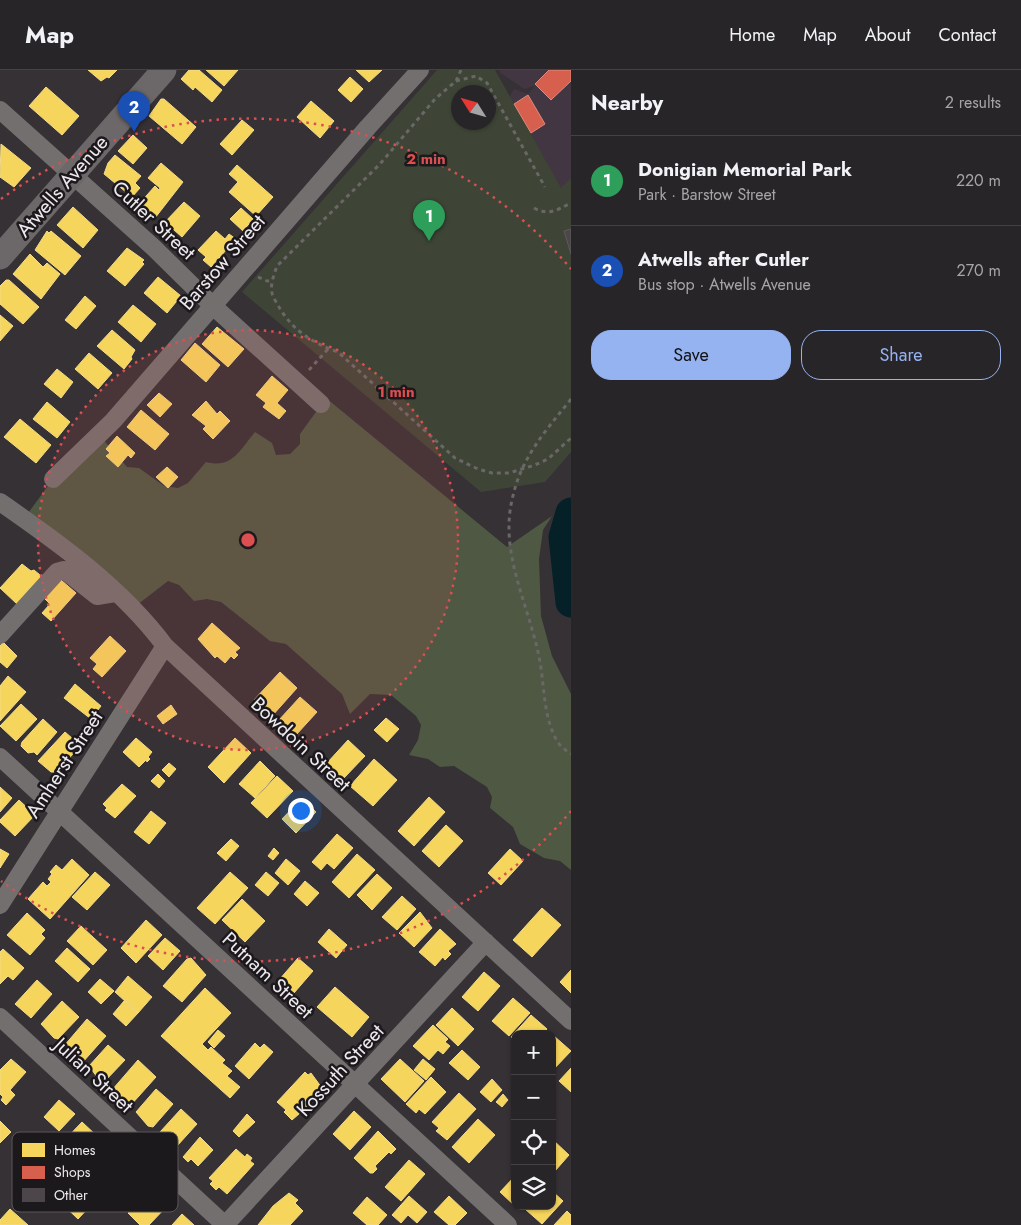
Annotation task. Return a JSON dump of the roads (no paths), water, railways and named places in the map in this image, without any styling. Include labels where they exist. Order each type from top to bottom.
[{"type":"main road","name":"Atwells Avenue","points":[[0,257],[164,70]]},
{"type":"street","name":"Barstow Street","points":[[53,479],[113,421],[368,127],[420,70]]},
{"type":"street","name":"Cutler Street","points":[[0,110],[153,247],[213,306],[322,404]]},
{"type":"street","name":"Bowdoin Street","points":[[0,502],[71,554],[115,593],[148,624],[165,646],[571,1021]]},
{"type":"street","points":[[0,635],[57,572],[64,570],[70,572],[97,596],[115,593]]},
{"type":"street","name":"Amherst Street","points":[[0,905],[165,646]]},
{"type":"street","name":"Putnam Street","points":[[0,757],[508,1225]]},
{"type":"street","name":"Kossuth Street","points":[[225,1225],[486,942]]},
{"type":"street","name":"Julian Street","points":[[0,1017],[124,1132]]},
{"type":"street","name":"Julian Street","points":[[178,1182],[225,1225]]},
{"type":"waterway","points":[[571,513],[564,537],[571,602]]},
{"type":"place","name":"Atwells after Cutler","points":[[134,132]]},
{"type":"place","name":"Donigian Memorial Park","points":[[429,241]]}]
